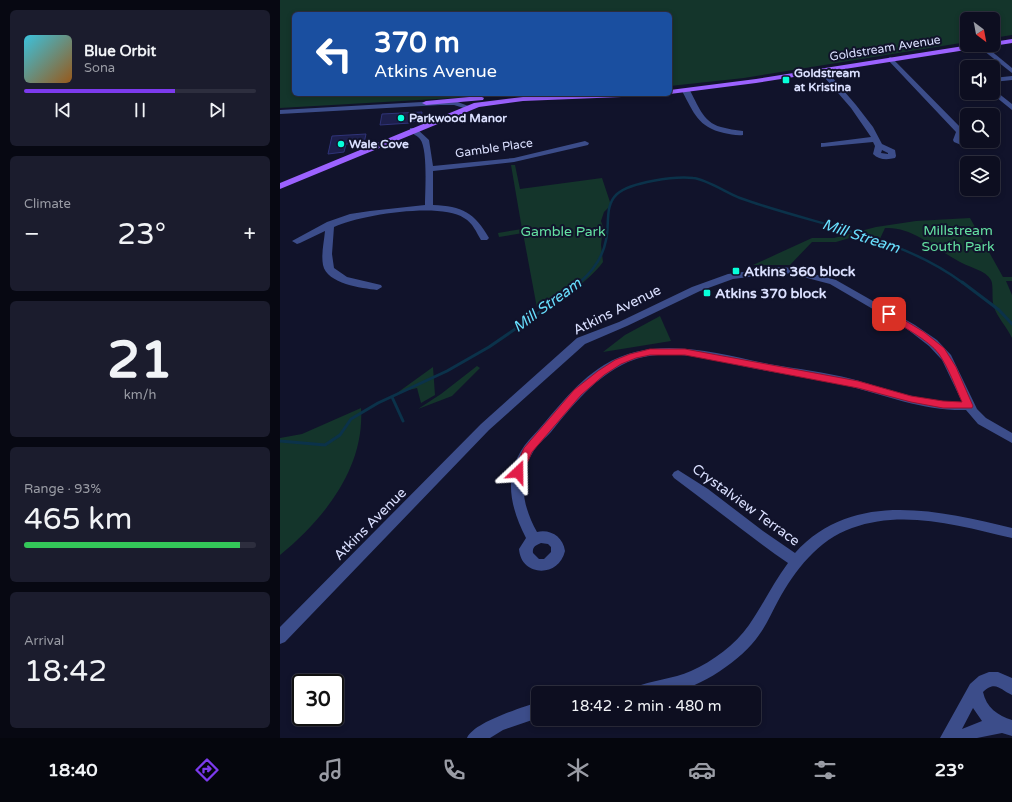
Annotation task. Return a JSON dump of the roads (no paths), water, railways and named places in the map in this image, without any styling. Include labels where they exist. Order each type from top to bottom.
[{"type":"main road","points":[[1000,43],[1012,41]]},
{"type":"main road","name":"Goldstream Avenue","points":[[672,92],[686,91],[960,48]]},
{"type":"main road","points":[[280,186],[467,107],[486,102],[597,96]]},
{"type":"main road","points":[[426,103],[481,98],[523,99]]},
{"type":"main road","points":[[426,103],[450,107],[454,113]]},
{"type":"street","points":[[991,52],[1012,72]]},
{"type":"street","points":[[890,59],[960,129]]},
{"type":"street","points":[[821,70],[831,80],[878,142],[824,145]]},
{"type":"street","points":[[1000,79],[1012,78]]},
{"type":"street","points":[[686,91],[699,116],[711,127],[719,130],[740,133]]},
{"type":"street","points":[[1000,97],[1012,108]]},
{"type":"street","points":[[280,112],[448,102],[461,104],[467,107]]},
{"type":"street","points":[[413,130],[425,140],[429,169],[429,207]]},
{"type":"street","name":"Gamble Place","points":[[429,169],[514,160],[585,144]]},
{"type":"street","points":[[297,241],[330,224],[359,215],[429,207],[462,212],[469,216],[480,228],[484,238]]},
{"type":"street","points":[[330,224],[328,267],[333,273],[349,281],[377,287]]},
{"type":"street","name":"Atkins Avenue","points":[[280,637],[485,427],[574,347],[588,337],[623,324],[714,281],[746,273],[780,270],[805,274],[833,282],[911,328],[933,343],[947,358],[968,406],[982,421],[1012,439]]},
{"type":"street","points":[[534,539],[520,513],[516,490],[518,472],[528,450],[577,393],[601,373],[618,362],[633,356],[650,352],[685,352],[858,384],[911,399],[943,405],[968,406]]},
{"type":"street","name":"Crystalview Terrace","points":[[678,475],[758,535],[796,561]]},
{"type":"street","points":[[666,686],[690,680],[722,662],[748,638],[796,561],[809,546],[824,534],[866,518],[891,514],[940,517],[1012,533]]},
{"type":"street","points":[[948,738],[975,689],[982,682],[990,679],[999,679],[1007,683],[1012,688]]},
{"type":"street","points":[[975,689],[976,699],[980,709],[991,719],[1007,727]]},
{"type":"street","points":[[475,738],[499,724],[531,713]]},
{"type":"street","points":[[960,738],[979,728],[1007,727]]},
{"type":"waterway","name":"Mill Stream","points":[[280,441],[325,445],[340,435],[351,419],[378,403],[447,371],[489,347],[572,290],[588,274],[600,258],[605,246],[610,204],[613,199],[617,194],[624,190],[642,183],[676,178],[698,179],[710,183],[740,198],[884,242],[912,253],[963,283]]},
{"type":"waterway","name":"Mill Stream","points":[[962,282],[999,310],[1012,324]]},
{"type":"waterway","points":[[392,397],[403,421]]},
{"type":"place","name":"Goldstream at Kristina","points":[[786,80]]},
{"type":"place","name":"Parkwood Manor","points":[[401,118]]},
{"type":"place","name":"Wale Cove","points":[[341,144]]},
{"type":"place","name":"Atkins 360 block","points":[[736,271]]},
{"type":"place","name":"Atkins 370 block","points":[[707,293]]},
{"type":"park label","name":"Gamble Park","points":[[563,231]]},
{"type":"park label","name":"Millstream South Park","points":[[958,238]]}]
